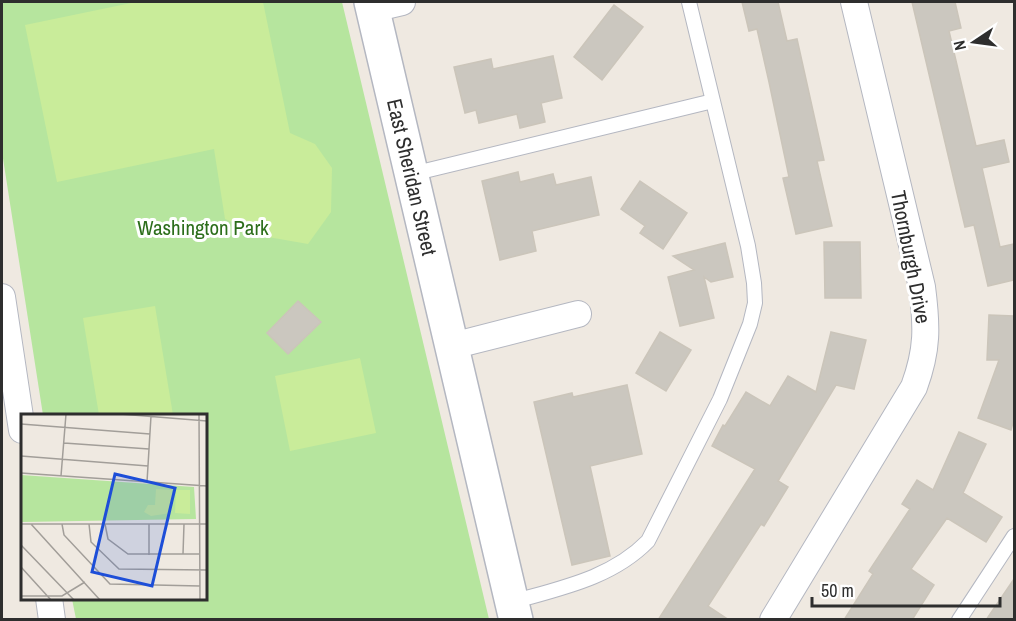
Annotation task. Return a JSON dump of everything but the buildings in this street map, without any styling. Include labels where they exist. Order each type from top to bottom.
[{"type":"street","name":"Thornburgh Drive","points":[[773,620],[909,396],[924,359],[926,327],[922,287],[855,2]]},
{"type":"street","name":"East Sheridan Street","points":[[382,4],[411,174],[514,611]]},
{"type":"street","points":[[2,297],[21,423]]},
{"type":"street","points":[[452,346],[578,314]]},
{"type":"street","points":[[49,600],[52,620]]},
{"type":"lane","points":[[514,611],[612,570],[630,559],[648,541],[720,399],[746,334],[755,303],[754,283],[689,2]]},
{"type":"lane","points":[[411,174],[712,101]]},
{"type":"lane","points":[[959,620],[1014,536]]},
{"type":"green space","name":"Washington Park","points":[[2,2],[342,2],[489,619],[76,619],[72,600],[207,600],[207,414],[43,414],[2,152]]},
{"type":"green space","points":[[136,2],[263,2],[290,133],[315,144],[332,168],[331,212],[308,244],[268,237],[225,219],[214,149],[57,182],[25,25]]},
{"type":"green space","points":[[155,306],[173,414],[99,414],[83,318]]},
{"type":"green space","points":[[360,358],[376,433],[290,451],[275,376]]}]
